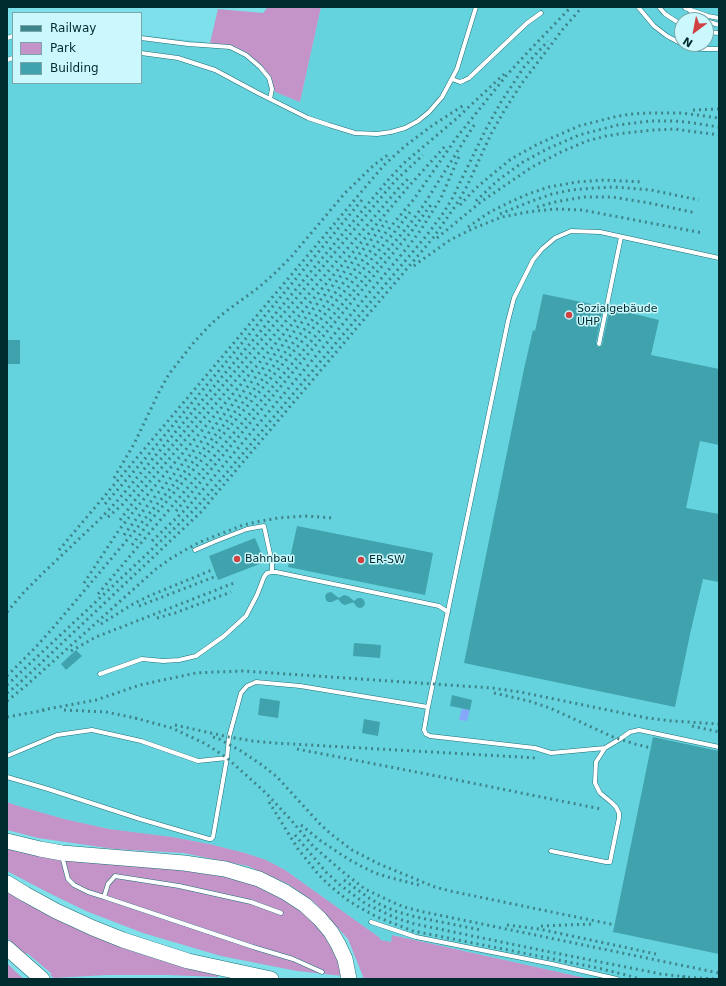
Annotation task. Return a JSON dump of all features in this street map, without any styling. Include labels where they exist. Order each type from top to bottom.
[{"type":"highway","points":[[7,840],[17,844],[62,853],[184,863],[225,869],[266,882],[305,905],[320,919],[333,935],[345,959],[350,979]]},
{"type":"highway","points":[[7,883],[56,911],[123,940],[188,961],[271,979]]},
{"type":"highway","points":[[12,953],[42,979]]},
{"type":"lane","points":[[142,53],[178,58],[215,70],[308,118],[355,132],[377,134],[405,128],[429,112],[442,97],[457,69],[476,7]]},
{"type":"lane","points":[[638,7],[654,26],[667,36],[682,44],[698,49],[719,50]]},
{"type":"lane","points":[[659,7],[665,14],[674,20]]},
{"type":"lane","points":[[685,7],[708,16],[719,18]]},
{"type":"lane","points":[[452,79],[463,82],[469,78],[527,22],[541,13]]},
{"type":"lane","points":[[142,38],[230,48],[240,52],[260,67],[269,78],[272,89],[270,99]]},
{"type":"lane","points":[[719,258],[600,232],[571,231],[555,238],[542,249],[533,260],[516,292],[502,344],[424,730],[426,734],[430,736],[535,748],[550,753],[605,748],[630,732],[639,730],[719,747]]},
{"type":"lane","points":[[599,344],[621,237]]},
{"type":"lane","points":[[195,550],[248,529],[264,526],[272,563],[272,572]]},
{"type":"lane","points":[[100,674],[142,659],[163,661],[179,660],[196,656],[224,636],[246,616],[264,577],[267,573],[272,572],[439,606],[448,612]]},
{"type":"lane","points":[[7,777],[140,819],[211,839],[213,836],[227,758],[229,737],[241,693],[247,686],[256,682],[300,686],[428,707]]},
{"type":"lane","points":[[7,756],[57,735],[92,730],[141,741],[198,761],[227,758]]},
{"type":"lane","points":[[551,851],[610,862],[619,813],[616,807],[600,793],[595,783],[596,762],[605,748]]},
{"type":"lane","points":[[62,853],[68,879],[74,885],[88,892],[293,959],[322,972]]},
{"type":"lane","points":[[104,897],[108,884],[115,876],[200,890],[251,902],[281,913]]},
{"type":"lane","points":[[372,922],[416,937],[617,979]]},
{"type":"shaded area","points":[[321,7],[719,7],[719,979],[590,979],[393,935],[391,942],[380,940],[380,938],[285,870],[266,860],[209,844],[172,837],[109,829],[64,819],[7,802],[7,34],[12,33],[12,84],[142,84],[142,35],[231,45],[247,53],[272,77],[275,92],[300,102]]},
{"type":"shaded area","points":[[462,708],[470,710],[467,721],[459,720]]},
{"type":"green space","points":[[268,7],[321,7],[300,102],[275,92],[271,77],[261,65],[247,53],[231,45],[210,43],[218,9],[263,13]]},
{"type":"green space","points":[[7,802],[64,819],[109,829],[172,837],[209,844],[266,860],[285,870],[380,938],[380,940],[391,942],[392,935],[590,979],[364,979],[348,939],[313,901],[288,884],[248,866],[183,853],[114,849],[38,838],[7,830]]},
{"type":"green space","points":[[7,849],[55,859],[202,872],[249,882],[282,897],[308,917],[320,929],[333,949],[340,964],[343,976],[297,971],[221,956],[143,933],[86,911],[7,871]]},
{"type":"green space","points":[[7,892],[37,909],[89,934],[135,952],[183,967],[218,975],[218,977],[107,975],[54,978],[50,975],[52,974],[27,953],[25,955],[7,938]]},
{"type":"green space","points":[[7,963],[16,972],[24,979],[7,979]]},
{"type":"building","points":[[543,294],[603,307],[596,343],[598,347],[602,345],[610,308],[659,320],[651,355],[719,369],[719,445],[700,441],[686,508],[719,514],[719,582],[703,579],[675,707],[464,663],[524,369],[533,330],[535,331]]},
{"type":"building","points":[[8,340],[20,340],[20,364],[8,364]]},
{"type":"building","name":"ER-SW","points":[[297,526],[433,553],[425,595],[288,567]]},
{"type":"building","name":"Bahnbau","points":[[255,538],[265,562],[218,580],[209,556]]},
{"type":"building","points":[[331,592],[339,598],[344,595],[348,596],[354,601],[361,598],[364,600],[365,604],[360,608],[353,602],[345,605],[342,604],[338,599],[328,602],[325,596],[327,593]]},
{"type":"building","points":[[354,643],[381,645],[380,658],[353,656]]},
{"type":"building","points":[[76,650],[82,656],[66,670],[61,664]]},
{"type":"building","points":[[452,695],[472,700],[470,710],[450,706]]},
{"type":"building","points":[[260,698],[280,701],[278,718],[258,715]]},
{"type":"building","points":[[364,719],[380,722],[378,736],[362,733]]},
{"type":"building","points":[[653,737],[719,751],[719,954],[613,932]]},
{"type":"railway","points":[[7,676],[52,629],[414,199],[457,137],[506,76],[571,7]]},
{"type":"railway","points":[[7,693],[40,664],[202,511],[433,238],[467,186],[491,134],[522,83],[563,29],[582,7]]},
{"type":"railway","points":[[7,685],[195,509],[427,235],[453,197],[486,129],[501,102],[524,67],[548,41]]},
{"type":"railway","points":[[7,612],[24,592],[118,500],[389,179],[403,164],[456,119],[504,74]]},
{"type":"railway","points":[[59,550],[384,165],[405,146],[433,125],[464,105]]},
{"type":"railway","points":[[693,110],[719,109]]},
{"type":"railway","points":[[460,205],[475,189],[511,159],[538,144],[579,126],[631,114],[682,113],[719,118]]},
{"type":"railway","points":[[476,201],[497,181],[523,162],[547,149],[579,135],[618,125],[651,121],[687,122],[719,127]]},
{"type":"railway","points":[[98,594],[409,225],[423,206],[476,122]]},
{"type":"railway","points":[[437,238],[482,201],[532,167],[587,141],[625,133],[674,129],[719,135]]},
{"type":"railway","points":[[84,583],[119,530],[138,506],[409,186],[447,144]]},
{"type":"railway","points":[[114,478],[134,444],[169,374],[195,341],[212,323],[275,273],[291,257],[345,193],[374,165],[389,154]]},
{"type":"railway","points":[[152,541],[187,508],[201,492],[407,248],[441,198],[460,154]]},
{"type":"railway","points":[[108,517],[123,504],[395,181],[423,155]]},
{"type":"railway","points":[[120,520],[141,492],[397,190],[408,179]]},
{"type":"railway","points":[[468,227],[490,212],[508,203],[549,187],[577,182],[605,180],[642,182]]},
{"type":"railway","points":[[500,214],[552,194],[571,190],[595,188],[614,187],[651,190],[699,200]]},
{"type":"railway","points":[[537,207],[584,197],[612,197],[696,213]]},
{"type":"railway","points":[[105,504],[143,461],[362,200]]},
{"type":"railway","points":[[176,511],[411,232],[433,202]]},
{"type":"railway","points":[[414,266],[450,240],[472,229],[502,217],[554,209],[582,210],[703,233]]},
{"type":"railway","points":[[132,545],[150,521],[410,212]]},
{"type":"railway","points":[[124,535],[387,221]]},
{"type":"railway","points":[[7,701],[28,684],[156,569],[187,549],[200,542],[243,525],[261,521],[305,516],[333,518]]},
{"type":"railway","points":[[101,624],[149,596],[212,570]]},
{"type":"railway","points":[[139,606],[214,577]]},
{"type":"railway","points":[[71,651],[96,637],[234,583]]},
{"type":"railway","points":[[157,618],[175,613],[231,592]]},
{"type":"railway","points":[[42,710],[96,700],[140,685],[196,673],[243,671],[492,688],[520,692],[647,718],[719,724]]},
{"type":"railway","points":[[494,693],[529,701],[550,708],[613,737],[651,748]]},
{"type":"railway","points":[[7,717],[46,710]]},
{"type":"railway","points":[[64,710],[106,712],[140,719]]},
{"type":"railway","points":[[135,718],[172,728],[206,744],[227,758],[267,794],[313,846],[365,889],[390,901],[404,907],[424,912],[719,973]]},
{"type":"railway","points":[[175,725],[229,737],[274,743],[537,758]]},
{"type":"railway","points":[[692,726],[719,732]]},
{"type":"railway","points":[[213,737],[241,751],[262,765],[277,777],[331,834],[352,850],[379,864],[435,887],[450,891],[615,925]]},
{"type":"railway","points":[[297,749],[601,809]]},
{"type":"railway","points":[[269,802],[298,849],[318,874],[346,899],[377,917],[413,931],[598,968],[640,979]]},
{"type":"railway","points":[[301,825],[321,841],[361,866],[375,873],[419,885]]},
{"type":"railway","points":[[295,835],[326,872],[340,885],[366,904],[396,918],[415,924],[540,950],[661,974],[687,977]]},
{"type":"railway","points":[[344,880],[369,898],[398,912],[481,930]]},
{"type":"railway","points":[[541,926],[593,924]]},
{"type":"railway","points":[[507,925],[539,929],[656,954]]},
{"type":"railway","points":[[682,977],[715,979]]},
{"type":"place","name":"Sozialgebäude UHP","points":[[569,315]]},
{"type":"place","name":"Bahnbau","points":[[237,559]]},
{"type":"place","name":"ER-SW","points":[[361,560]]}]
